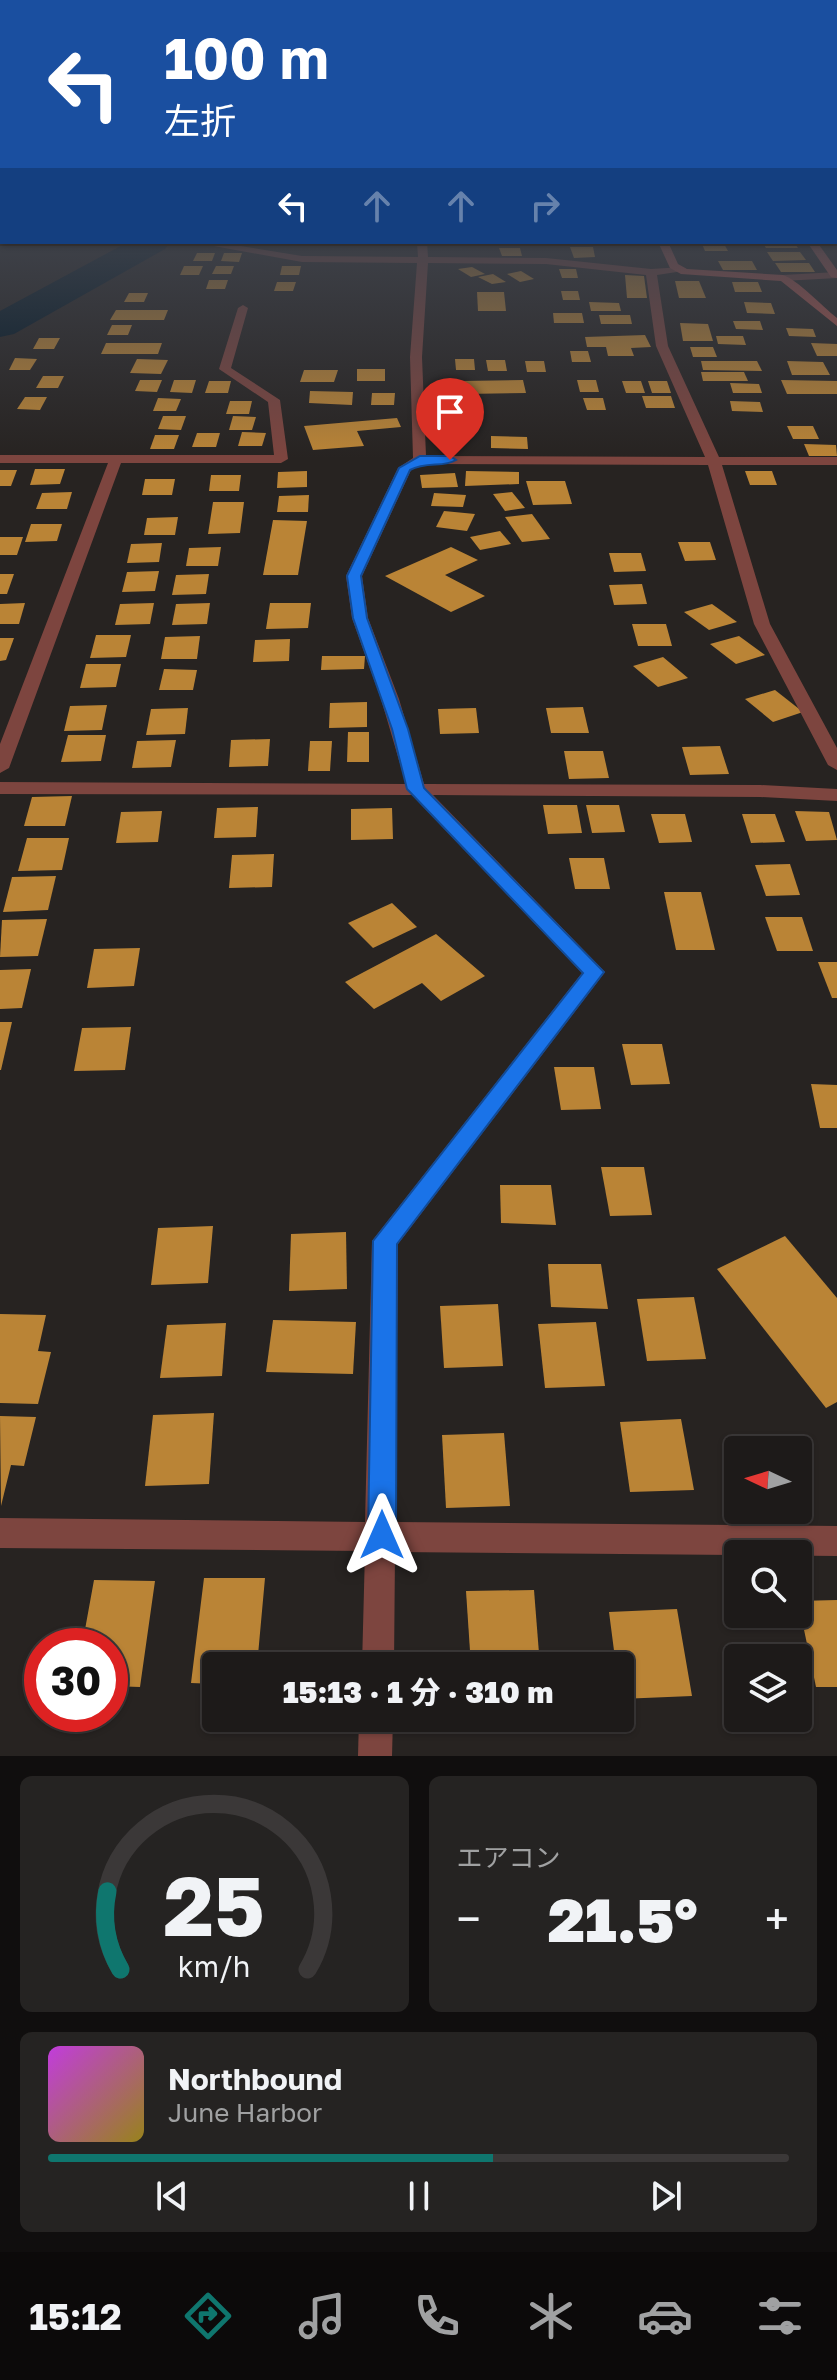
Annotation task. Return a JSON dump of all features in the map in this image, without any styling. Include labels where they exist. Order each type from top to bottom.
[{"type":"street","points":[[419,294],[413,386],[420,460]]},
{"type":"street","points":[[654,294],[662,346],[714,461],[762,624],[837,765]]},
{"type":"street","points":[[802,294],[837,323]]},
{"type":"street","points":[[0,459],[281,459],[274,400],[225,369],[243,308]]},
{"type":"street","points":[[0,768],[116,459]]},
{"type":"street","points":[[378,1652],[385,1241],[594,972],[416,789],[400,729],[360,618],[354,576],[405,468],[420,460],[837,461]]},
{"type":"street","points":[[0,788],[744,791],[837,795]]},
{"type":"street","points":[[0,1533],[837,1541]]},
{"type":"street","points":[[375,1756],[376,1732]]},
{"type":"building","points":[[128,294],[148,294],[144,302],[124,302]]},
{"type":"building","points":[[477,294],[504,294],[506,311],[478,311]]},
{"type":"building","points":[[562,294],[579,294],[580,300],[563,300]]},
{"type":"building","points":[[627,294],[646,294],[647,298],[627,298]]},
{"type":"building","points":[[678,294],[704,294],[706,298],[679,298]]},
{"type":"building","points":[[589,302],[619,303],[621,311],[591,311]]},
{"type":"building","points":[[744,302],[771,303],[775,314],[747,313]]},
{"type":"building","points":[[116,310],[168,310],[164,320],[110,320]]},
{"type":"building","points":[[553,313],[582,313],[584,323],[554,323]]},
{"type":"building","points":[[599,315],[630,315],[632,324],[601,324]]},
{"type":"building","points":[[733,321],[760,321],[763,330],[736,329]]},
{"type":"building","points":[[680,323],[708,324],[713,341],[683,341]]},
{"type":"building","points":[[112,325],[132,325],[128,335],[107,335]]},
{"type":"building","points":[[786,328],[813,329],[816,337],[789,336]]},
{"type":"building","points":[[645,335],[651,347],[631,348],[634,356],[608,356],[606,347],[587,347],[585,337]]},
{"type":"building","points":[[716,336],[743,336],[746,345],[718,344]]},
{"type":"building","points":[[39,338],[60,338],[54,349],[33,349]]},
{"type":"building","points":[[106,343],[162,343],[158,354],[101,354]]},
{"type":"building","points":[[811,343],[837,344],[837,356],[817,356]]},
{"type":"building","points":[[690,347],[713,347],[717,357],[693,357]]},
{"type":"building","points":[[570,351],[588,351],[591,362],[572,362]]},
{"type":"building","points":[[15,358],[37,359],[30,370],[9,370]]},
{"type":"building","points":[[137,359],[168,360],[161,374],[130,373]]},
{"type":"building","points":[[455,359],[474,359],[475,370],[456,370]]},
{"type":"building","points":[[486,360],[505,360],[507,371],[488,371]]},
{"type":"building","points":[[525,361],[544,361],[546,372],[527,372]]},
{"type":"building","points":[[701,361],[757,361],[762,371],[703,370]]},
{"type":"building","points":[[787,361],[823,362],[830,375],[792,375]]},
{"type":"building","points":[[357,369],[385,369],[385,381],[357,381]]},
{"type":"building","points":[[304,370],[338,370],[334,382],[300,382]]},
{"type":"building","points":[[701,372],[744,372],[748,381],[703,381]]},
{"type":"building","points":[[43,376],[64,376],[58,388],[36,388]]},
{"type":"building","points":[[140,380],[162,380],[157,392],[135,391]]},
{"type":"building","points":[[174,380],[196,380],[192,393],[170,392]]},
{"type":"building","points":[[523,380],[526,393],[464,394],[462,381]]},
{"type":"building","points":[[577,380],[596,380],[599,392],[580,392]]},
{"type":"building","points":[[781,380],[837,381],[837,394],[787,394]]},
{"type":"building","points":[[209,381],[231,381],[228,393],[205,393]]},
{"type":"building","points":[[622,381],[641,381],[645,393],[626,393]]},
{"type":"building","points":[[648,381],[667,381],[671,393],[652,393]]},
{"type":"building","points":[[730,383],[759,384],[762,393],[733,393]]},
{"type":"building","points":[[310,391],[353,392],[352,405],[309,403]]},
{"type":"building","points":[[372,393],[395,393],[394,405],[371,405]]},
{"type":"building","points":[[642,396],[671,396],[675,408],[646,408]]},
{"type":"building","points":[[25,397],[47,397],[40,410],[17,409]]},
{"type":"building","points":[[448,397],[478,397],[479,410],[449,409]]},
{"type":"building","points":[[158,398],[181,399],[176,411],[153,411]]},
{"type":"building","points":[[583,398],[603,398],[606,410],[587,410]]},
{"type":"building","points":[[230,401],[252,401],[249,414],[226,414]]},
{"type":"building","points":[[730,401],[760,402],[763,412],[732,411]]},
{"type":"building","points":[[163,416],[186,416],[181,430],[158,429]]},
{"type":"building","points":[[233,416],[256,417],[252,430],[229,430]]},
{"type":"building","points":[[397,418],[401,427],[357,431],[364,446],[313,450],[304,426]]},
{"type":"building","points":[[787,426],[813,426],[819,439],[793,439]]},
{"type":"building","points":[[242,432],[266,433],[262,446],[238,446]]},
{"type":"building","points":[[197,433],[220,433],[216,447],[192,447]]},
{"type":"building","points":[[155,435],[179,435],[174,449],[150,449]]},
{"type":"building","points":[[491,436],[527,437],[528,449],[491,448]]},
{"type":"building","points":[[804,444],[836,445],[837,456],[809,456]]},
{"type":"building","points":[[35,469],[65,469],[60,484],[30,485]]},
{"type":"building","points":[[0,470],[17,470],[11,486],[0,486]]},
{"type":"building","points":[[307,471],[307,487],[277,488],[278,472]]},
{"type":"building","points":[[466,471],[519,472],[519,484],[465,486]]},
{"type":"building","points":[[745,471],[772,471],[777,485],[750,485]]},
{"type":"building","points":[[455,473],[458,487],[422,488],[420,475]]},
{"type":"building","points":[[211,475],[241,475],[239,491],[209,491]]},
{"type":"building","points":[[145,479],[175,479],[172,495],[142,495]]},
{"type":"building","points":[[526,481],[565,481],[572,504],[533,505]]},
{"type":"building","points":[[72,492],[67,509],[36,509],[42,493]]},
{"type":"building","points":[[512,492],[525,508],[505,511],[493,494]]},
{"type":"building","points":[[434,493],[466,495],[463,507],[431,506]]},
{"type":"building","points":[[309,495],[308,512],[277,512],[279,496]]},
{"type":"building","points":[[213,502],[244,502],[240,533],[208,534]]},
{"type":"building","points":[[444,511],[475,514],[467,531],[436,527]]},
{"type":"building","points":[[532,514],[550,539],[522,542],[505,517]]},
{"type":"building","points":[[178,517],[175,535],[144,535],[147,518]]},
{"type":"building","points":[[273,520],[307,521],[298,575],[263,575]]},
{"type":"building","points":[[31,524],[62,524],[57,541],[25,542]]},
{"type":"building","points":[[500,531],[511,544],[480,550],[470,537]]},
{"type":"building","points":[[0,537],[23,537],[17,555],[0,555]]},
{"type":"building","points":[[678,542],[710,542],[716,560],[685,561]]},
{"type":"building","points":[[162,543],[159,562],[127,563],[131,544]]},
{"type":"building","points":[[221,547],[218,566],[186,566],[189,548]]},
{"type":"building","points":[[451,547],[478,560],[445,575],[485,596],[451,612],[385,576]]},
{"type":"building","points":[[609,553],[641,553],[646,571],[614,572]]},
{"type":"building","points":[[159,571],[155,591],[122,592],[127,572]]},
{"type":"building","points":[[0,574],[14,574],[7,594],[0,594]]},
{"type":"building","points":[[209,574],[206,594],[172,595],[176,575]]},
{"type":"building","points":[[642,584],[647,604],[614,605],[609,585]]},
{"type":"building","points":[[25,603],[19,624],[0,624],[0,604]]},
{"type":"building","points":[[154,603],[150,624],[115,625],[120,604]]},
{"type":"building","points":[[210,603],[207,624],[172,625],[176,604]]},
{"type":"building","points":[[270,603],[311,603],[308,628],[266,629]]},
{"type":"building","points":[[712,604],[737,622],[709,630],[684,612]]},
{"type":"building","points":[[632,624],[666,624],[672,646],[638,646]]},
{"type":"building","points":[[96,635],[131,635],[126,657],[90,658]]},
{"type":"building","points":[[200,636],[197,659],[161,659],[165,637]]},
{"type":"building","points":[[739,636],[765,655],[736,664],[710,644]]},
{"type":"building","points":[[0,638],[14,638],[6,660],[0,661]]},
{"type":"building","points":[[290,639],[289,661],[253,662],[255,640]]},
{"type":"building","points":[[322,656],[365,656],[364,669],[321,670]]},
{"type":"building","points":[[663,657],[688,678],[658,687],[633,666]]},
{"type":"building","points":[[86,664],[121,664],[116,687],[80,688]]},
{"type":"building","points":[[164,669],[197,670],[193,690],[159,690]]},
{"type":"building","points":[[775,690],[803,712],[773,722],[745,699]]},
{"type":"building","points":[[367,702],[367,727],[329,728],[330,703]]},
{"type":"building","points":[[107,705],[102,730],[64,731],[70,706]]},
{"type":"building","points":[[583,707],[589,733],[551,733],[546,708]]},
{"type":"building","points":[[188,708],[185,734],[146,735],[151,709]]},
{"type":"building","points":[[476,708],[479,733],[440,734],[438,709]]},
{"type":"building","points":[[348,732],[369,732],[369,762],[347,762]]},
{"type":"building","points":[[68,735],[106,735],[101,761],[61,762]]},
{"type":"building","points":[[270,739],[268,766],[229,767],[231,740]]},
{"type":"building","points":[[176,740],[171,767],[132,768],[137,741]]},
{"type":"building","points":[[310,741],[332,741],[330,771],[308,771]]},
{"type":"building","points":[[720,746],[729,774],[690,775],[682,747]]},
{"type":"building","points":[[564,751],[603,751],[609,778],[569,779]]},
{"type":"building","points":[[72,796],[65,826],[24,826],[32,797]]},
{"type":"building","points":[[543,805],[577,805],[582,833],[548,834]]},
{"type":"building","points":[[586,805],[619,805],[625,832],[592,833]]},
{"type":"building","points":[[258,807],[256,837],[214,838],[217,808]]},
{"type":"building","points":[[392,808],[393,839],[351,840],[351,809]]},
{"type":"building","points":[[162,811],[158,842],[116,843],[121,812]]},
{"type":"building","points":[[795,811],[829,812],[837,840],[806,841]]},
{"type":"building","points":[[651,814],[685,814],[692,842],[659,843]]},
{"type":"building","points":[[742,814],[775,814],[785,842],[751,843]]},
{"type":"building","points":[[27,838],[69,838],[62,870],[18,871]]},
{"type":"building","points":[[274,854],[272,887],[229,888],[232,855]]},
{"type":"building","points":[[569,858],[604,858],[610,889],[575,889]]},
{"type":"building","points":[[790,864],[800,895],[766,896],[755,865]]},
{"type":"building","points":[[56,876],[48,910],[3,912],[12,877]]},
{"type":"building","points":[[664,892],[701,892],[715,950],[676,950]]},
{"type":"building","points":[[392,903],[417,927],[373,948],[348,923]]},
{"type":"building","points":[[765,917],[802,917],[813,951],[777,951]]},
{"type":"building","points":[[47,919],[38,956],[0,957],[2,920]]},
{"type":"building","points":[[436,934],[485,976],[441,1001],[422,983],[374,1009],[345,982]]},
{"type":"building","points":[[140,948],[134,986],[87,988],[94,949]]},
{"type":"building","points":[[818,962],[837,962],[837,998],[832,998]]},
{"type":"building","points":[[31,969],[22,1008],[0,1009],[0,970]]},
{"type":"building","points":[[0,1022],[12,1022],[1,1070],[0,1070]]},
{"type":"building","points":[[131,1027],[125,1070],[74,1071],[82,1028]]},
{"type":"building","points":[[622,1044],[662,1044],[670,1084],[631,1085]]},
{"type":"building","points":[[554,1067],[594,1067],[601,1109],[561,1110]]},
{"type":"building","points":[[811,1084],[837,1085],[837,1128],[820,1128]]},
{"type":"building","points":[[601,1167],[644,1167],[652,1215],[610,1216]]},
{"type":"building","points":[[500,1185],[551,1185],[556,1225],[501,1223]]},
{"type":"building","points":[[213,1226],[208,1283],[151,1285],[158,1228]]},
{"type":"building","points":[[346,1232],[347,1289],[289,1291],[291,1234]]},
{"type":"building","points":[[785,1236],[837,1298],[837,1402],[826,1408],[717,1269]]},
{"type":"building","points":[[548,1264],[601,1264],[608,1309],[551,1307]]},
{"type":"building","points":[[694,1297],[706,1359],[647,1361],[637,1299]]},
{"type":"building","points":[[498,1304],[503,1366],[444,1368],[440,1306]]},
{"type":"building","points":[[0,1314],[46,1315],[38,1351],[51,1352],[38,1404],[0,1403]]},
{"type":"building","points":[[273,1320],[356,1322],[353,1374],[266,1372]]},
{"type":"building","points":[[596,1322],[605,1386],[545,1388],[538,1324]]},
{"type":"building","points":[[226,1323],[222,1376],[160,1378],[167,1325]]},
{"type":"building","points":[[214,1413],[209,1484],[145,1486],[153,1415]]},
{"type":"building","points":[[0,1416],[36,1417],[24,1466],[11,1465],[1,1506]]},
{"type":"building","points":[[681,1419],[694,1490],[630,1492],[620,1422]]},
{"type":"building","points":[[504,1433],[510,1506],[446,1508],[442,1435]]},
{"type":"building","points":[[204,1578],[265,1578],[258,1652],[202,1652],[202,1683],[191,1683]]},
{"type":"building","points":[[94,1580],[155,1581],[140,1687],[128,1687],[128,1628],[85,1628]]},
{"type":"building","points":[[534,1590],[539,1652],[470,1652],[466,1591]]},
{"type":"building","points":[[837,1600],[837,1687],[816,1687],[812,1644],[807,1644],[804,1628],[812,1628],[812,1601]]},
{"type":"building","points":[[677,1609],[692,1696],[634,1698],[634,1652],[614,1652],[609,1612]]},
{"type":"waterway","points":[[0,326],[58,294]]},
{"type":"route","points":[[382,1535],[385,1241],[594,972],[416,789],[400,729],[360,618],[354,576],[405,468],[420,460],[450,460]]}]
